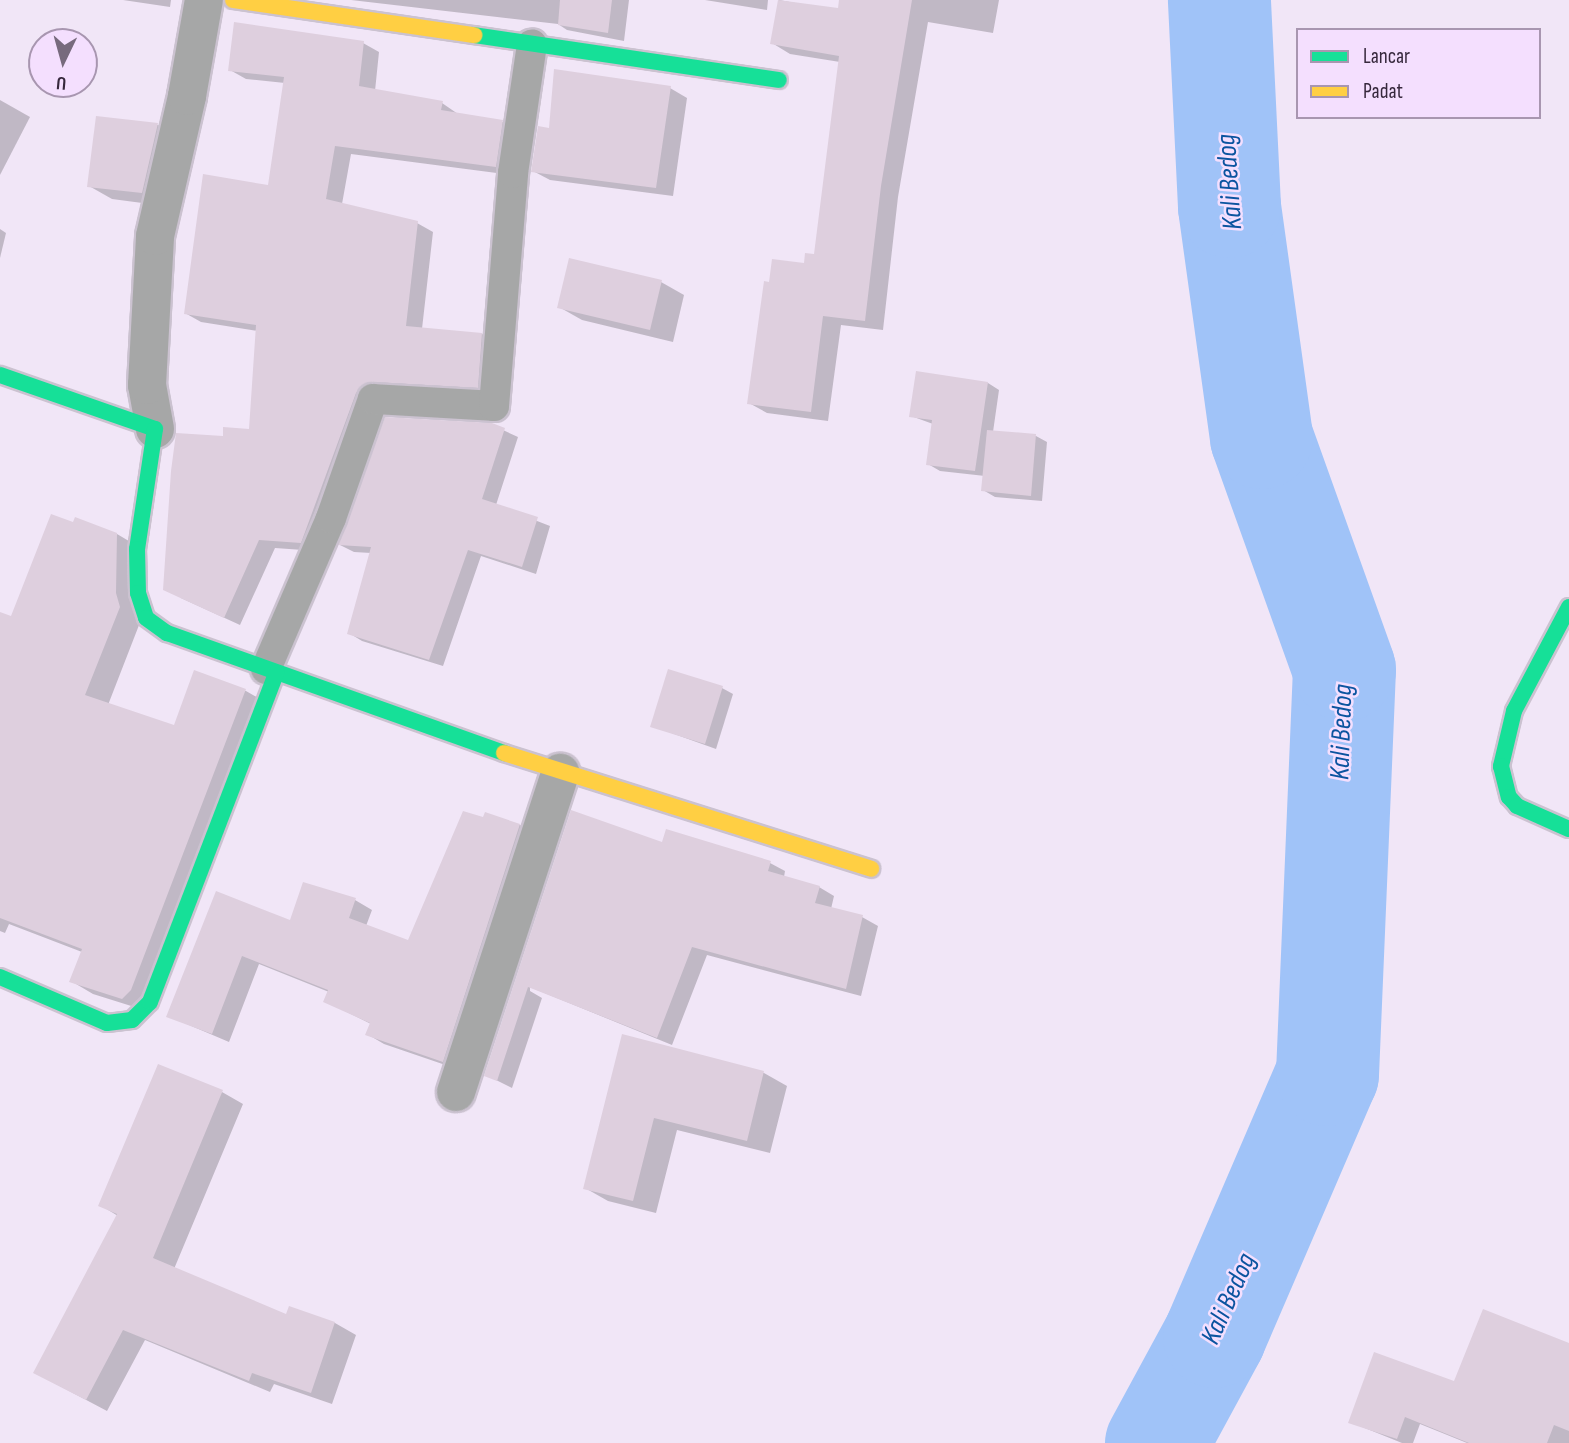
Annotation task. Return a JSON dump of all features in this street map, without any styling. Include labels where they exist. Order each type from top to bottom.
[{"type":"street","points":[[204,0],[187,96],[155,236],[147,385],[155,429],[137,549],[138,593],[146,618],[167,633],[560,773],[871,869]]},
{"type":"street","points":[[233,0],[779,80]]},
{"type":"street","points":[[0,375],[155,429]]},
{"type":"street","points":[[1569,607],[1514,711],[1501,766],[1509,797],[1517,806],[1569,830]]},
{"type":"street","points":[[0,977],[107,1023],[132,1020],[150,1002],[271,671]]},
{"type":"street","points":[[456,1092],[560,773]]},
{"type":"lane","points":[[271,671],[331,518],[373,399],[494,407],[513,173],[532,44]]},
{"type":"building","points":[[560,0],[612,0],[608,33],[558,25]]},
{"type":"building","points":[[778,0],[838,8],[839,0],[912,0],[881,186],[865,321],[823,316],[811,412],[747,404],[764,281],[769,282],[772,259],[804,263],[805,253],[814,254],[839,56],[770,44]]},
{"type":"building","points":[[234,22],[364,41],[359,86],[443,101],[441,110],[503,120],[496,167],[335,146],[326,199],[418,221],[406,326],[482,333],[478,388],[374,382],[363,385],[356,393],[301,543],[259,540],[224,618],[163,590],[176,433],[223,436],[223,427],[249,429],[256,325],[184,314],[203,174],[268,185],[284,77],[228,71]]},
{"type":"building","points":[[554,69],[671,86],[656,188],[531,172],[538,126],[549,128]]},
{"type":"building","points":[[96,116],[158,123],[142,193],[87,187]]},
{"type":"building","points":[[569,258],[662,280],[650,330],[557,308]]},
{"type":"building","points":[[916,371],[988,382],[975,471],[926,465],[932,420],[909,417]]},
{"type":"building","points":[[385,417],[492,423],[505,428],[482,499],[538,517],[522,567],[468,550],[429,660],[347,634],[371,547],[338,545]]},
{"type":"building","points":[[987,430],[1036,434],[1031,496],[981,491]]},
{"type":"building","points":[[51,514],[73,522],[75,517],[117,533],[116,593],[120,607],[85,695],[174,725],[194,670],[246,689],[131,990],[122,999],[69,982],[82,949],[0,918],[0,612],[11,616]]},
{"type":"building","points":[[668,669],[723,686],[705,744],[650,727]]},
{"type":"building","points":[[571,810],[662,842],[666,829],[771,861],[768,871],[820,886],[815,903],[863,915],[846,989],[692,947],[657,1038],[528,987],[497,1081],[484,1076]]},
{"type":"building","points":[[463,811],[483,817],[485,812],[520,824],[443,1062],[365,1035],[370,1023],[323,1002],[328,990],[242,956],[212,1034],[166,1017],[216,891],[290,920],[303,882],[356,898],[349,918],[408,940]]},
{"type":"building","points":[[622,1034],[764,1071],[747,1141],[654,1118],[633,1201],[583,1189]]},
{"type":"building","points":[[158,1064],[223,1090],[153,1258],[286,1314],[289,1306],[335,1322],[311,1393],[252,1373],[249,1381],[123,1330],[86,1400],[33,1373],[117,1214],[98,1206]]},
{"type":"building","points":[[1483,1309],[1569,1343],[1569,1431],[1554,1425],[1547,1443],[1469,1443],[1405,1417],[1397,1439],[1348,1423],[1374,1352],[1454,1381]]},
{"type":"waterway","name":"Kali Bedog","points":[[1156,1443],[1214,1336],[1327,1074],[1344,669],[1261,437],[1229,206],[1219,0]]},
{"type":"traffic: fast","points":[[474,35],[779,80]]},
{"type":"traffic: fast","points":[[0,375],[155,429],[137,549],[138,593],[146,618],[167,633],[504,753]]},
{"type":"traffic: fast","points":[[1569,607],[1514,711],[1501,766],[1509,797],[1517,806],[1569,829]]},
{"type":"traffic: fast","points":[[0,977],[107,1023],[132,1020],[150,1002],[276,673]]},
{"type":"traffic: slow","points":[[233,0],[474,35]]},
{"type":"traffic: slow","points":[[504,753],[871,869]]}]
